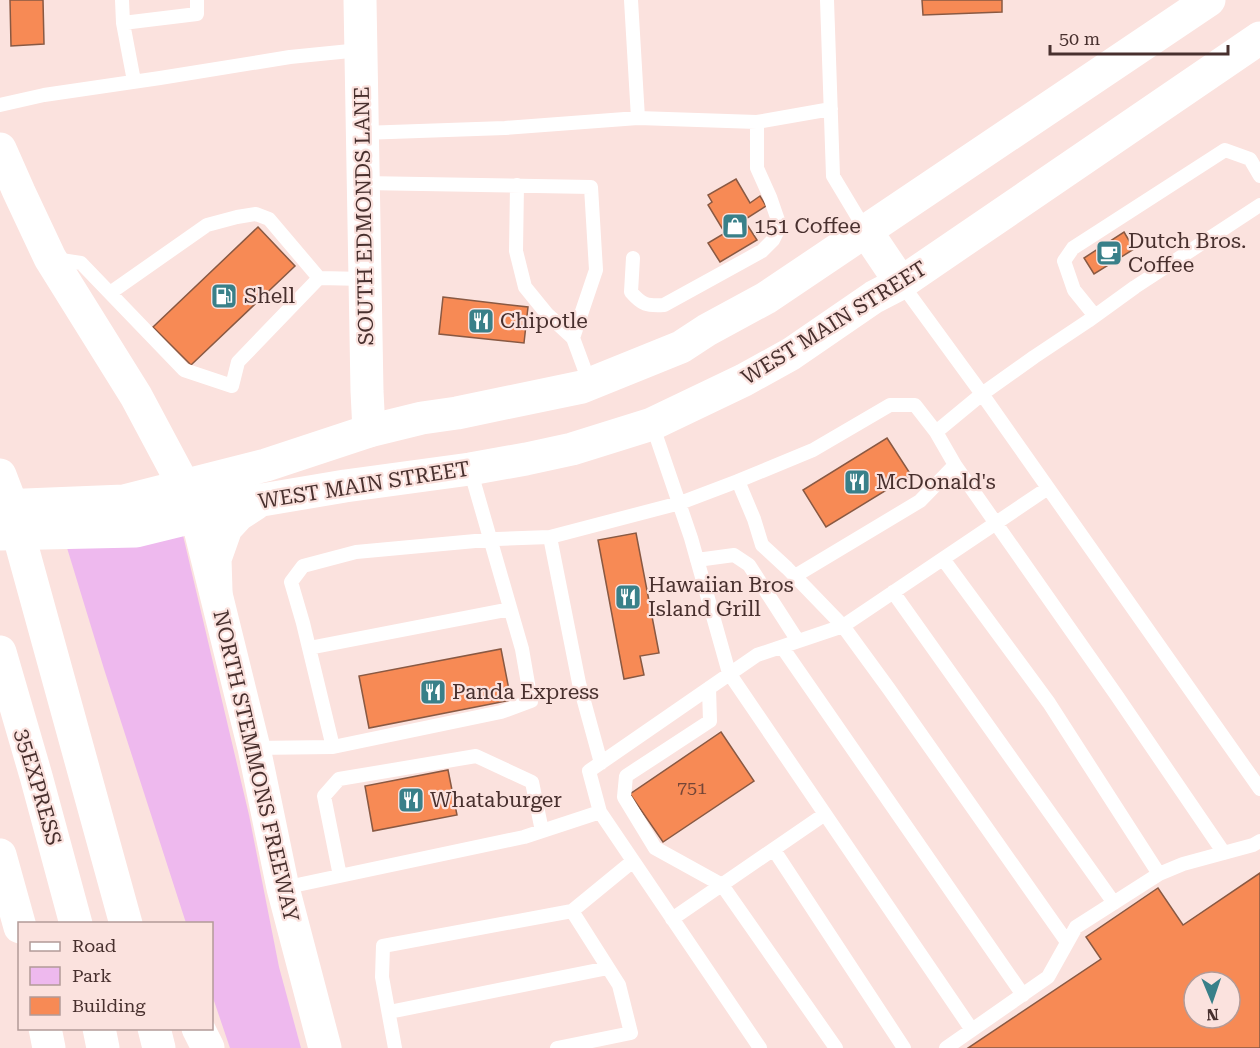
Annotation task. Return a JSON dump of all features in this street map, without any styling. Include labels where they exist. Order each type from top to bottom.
[{"type":"main road","name":"SOUTH EDMONDS LANE","points":[[360,0],[369,431]]},
{"type":"main road","name":"WEST MAIN STREET","points":[[3,492],[130,516],[184,486],[266,465],[369,431],[422,418],[582,387],[681,347],[766,298],[1209,0]]},
{"type":"main road","name":"WEST MAIN STREET","points":[[0,534],[130,516],[197,517],[262,500],[526,459],[572,449],[652,424],[744,380],[791,354],[874,297],[901,283],[1260,38]]},
{"type":"main road","name":"NORTH STEMMONS FREEWAY","points":[[0,149],[50,258],[136,396],[184,486],[197,517],[255,748],[283,888],[325,1048]]},
{"type":"main road","points":[[866,231],[901,283]]},
{"type":"main road","points":[[3,492],[125,922]]},
{"type":"main road","points":[[216,591],[215,559],[226,528],[238,515],[262,500]]},
{"type":"main road","name":"35EXPRESS","points":[[0,652],[75,922]]},
{"type":"main road","points":[[0,855],[19,922]]},
{"type":"main road","points":[[45,1030],[49,1048]]},
{"type":"main road","points":[[99,1030],[103,1048]]},
{"type":"main road","points":[[154,1030],[159,1048]]},
{"type":"main road","points":[[199,1030],[208,1048]]},
{"type":"lane","points":[[122,0],[123,23],[134,81]]},
{"type":"lane","points":[[123,23],[197,14],[197,0]]},
{"type":"lane","points":[[631,0],[638,118]]},
{"type":"lane","points":[[827,0],[833,176],[866,231]]},
{"type":"lane","points":[[0,105],[44,95],[290,57],[360,50]]},
{"type":"lane","points":[[362,133],[505,128],[638,118],[757,122],[831,109]]},
{"type":"lane","points":[[633,258],[631,292],[639,302],[651,306],[664,305],[762,251],[773,240],[780,226],[757,168],[757,122]]},
{"type":"lane","points":[[1095,316],[1074,290],[1064,261],[1073,248],[1226,150],[1250,159],[1260,176]]},
{"type":"lane","points":[[363,183],[591,187],[596,270],[573,338]]},
{"type":"lane","points":[[517,185],[516,251],[525,287],[547,314],[573,338],[590,384]]},
{"type":"lane","points":[[936,432],[982,394],[1136,287],[1260,205]]},
{"type":"lane","points":[[110,293],[207,225],[256,214],[269,219],[319,278]]},
{"type":"lane","points":[[50,258],[81,263],[184,370],[232,386],[238,362],[319,278],[365,279]]},
{"type":"lane","points":[[901,283],[982,394],[1260,789]]},
{"type":"lane","points":[[333,747],[291,582],[303,566],[356,552],[550,537],[680,503],[738,482],[813,450],[891,405],[915,405],[936,432],[955,465],[1224,853]]},
{"type":"lane","points":[[652,424],[680,503],[729,673],[972,1030]]},
{"type":"lane","points":[[795,576],[920,501],[955,465]]},
{"type":"lane","points":[[255,748],[333,747],[501,712],[531,701],[522,649],[470,469]]},
{"type":"lane","points":[[738,482],[762,545],[843,626],[1067,942]]},
{"type":"lane","points":[[760,1048],[600,812],[589,771],[757,655],[843,626],[1048,488]]},
{"type":"lane","points":[[550,537],[579,683],[601,763]]},
{"type":"lane","points":[[697,560],[734,555],[749,565],[798,641]]},
{"type":"lane","points":[[943,559],[1048,703],[1159,874]]},
{"type":"lane","points":[[893,592],[1114,903]]},
{"type":"lane","points":[[309,648],[510,609]]},
{"type":"lane","points":[[782,646],[1023,995]]},
{"type":"lane","points":[[709,688],[710,721],[626,776],[624,797],[656,848],[722,885],[836,1048]]},
{"type":"lane","points":[[340,876],[324,796],[339,779],[476,756],[532,782],[542,831]]},
{"type":"lane","points":[[283,888],[524,837],[600,812]]},
{"type":"lane","points":[[672,919],[825,814]]},
{"type":"lane","points":[[946,1048],[1048,977],[1076,927],[1159,874],[1183,864],[1253,845],[1260,841]]},
{"type":"lane","points":[[774,850],[904,1048]]},
{"type":"lane","points":[[395,1048],[382,977],[383,946],[572,911],[633,861]]},
{"type":"lane","points":[[557,1048],[631,1033],[619,985],[572,911]]},
{"type":"lane","points":[[389,1012],[608,968]]},
{"type":"green space","points":[[173,493],[249,815],[279,967],[301,1048],[230,1048],[213,998],[213,922],[186,922],[64,538]]},
{"type":"building","points":[[10,0],[43,0],[44,44],[11,46]]},
{"type":"building","points":[[922,0],[1002,0],[1002,12],[923,15]]},
{"type":"building","name":"151 Coffee","points":[[736,179],[750,203],[760,196],[766,206],[744,220],[757,240],[720,262],[708,243],[725,233],[708,205],[712,202],[708,195]]},
{"type":"building","name":"Shell","points":[[258,227],[295,266],[191,365],[153,327]]},
{"type":"building","name":"Dutch Bros. Coffee","points":[[1124,232],[1134,249],[1094,274],[1084,258]]},
{"type":"building","points":[[443,297],[528,307],[524,343],[439,334]]},
{"type":"building","name":"McDonald's","points":[[887,438],[911,475],[826,527],[803,490]]},
{"type":"building","name":"Hawaiian Bros Island Grill","points":[[636,533],[659,653],[640,656],[644,675],[624,679],[598,540]]},
{"type":"building","points":[[501,649],[511,700],[369,728],[359,676]]},
{"type":"building","points":[[721,732],[754,781],[663,842],[630,794]]},
{"type":"building","name":"Whataburger","points":[[448,770],[457,815],[373,831],[365,786]]},
{"type":"building","points":[[1260,873],[1260,1048],[968,1048],[1101,959],[1086,937],[1158,888],[1183,925]]},
{"type":"place","name":"151 Coffee","points":[[735,226]]},
{"type":"place","name":"Dutch Bros. Coffee","points":[[1109,253]]},
{"type":"place","name":"Shell","points":[[224,296]]},
{"type":"place","name":"Chipotle","points":[[481,321]]},
{"type":"place","name":"McDonald's","points":[[857,482]]},
{"type":"place","name":"Hawaiian Bros Island Grill","points":[[628,597]]},
{"type":"place","name":"Panda Express","points":[[433,692]]},
{"type":"place","name":"Whataburger","points":[[411,800]]}]
